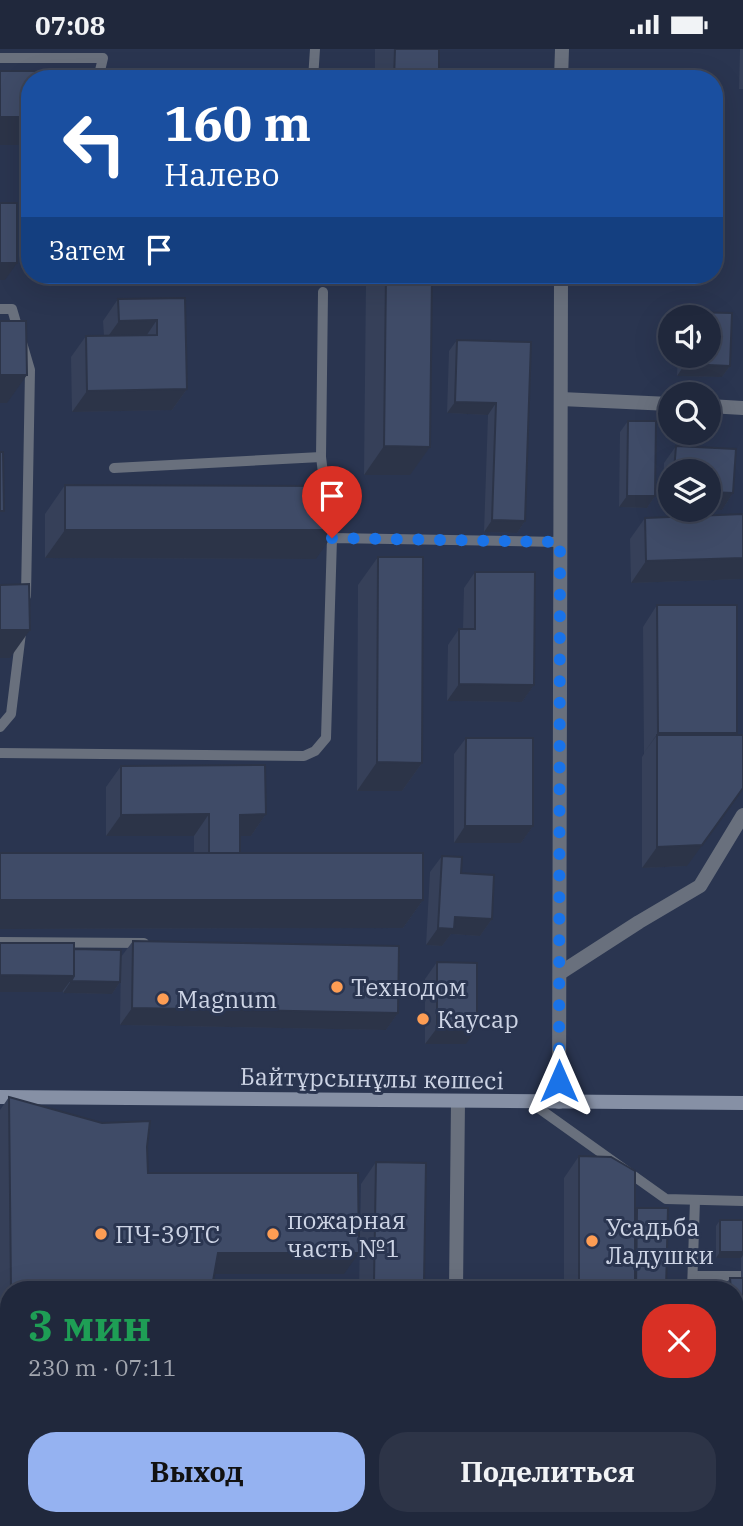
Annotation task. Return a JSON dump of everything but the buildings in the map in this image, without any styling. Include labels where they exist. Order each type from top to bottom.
[{"type":"main road","name":"Байтұрсынұлы көшесі","points":[[0,1097],[743,1104]]},
{"type":"street","points":[[561,70],[562,49]]},
{"type":"street","points":[[559,1102],[561,284]]},
{"type":"street","points":[[561,399],[658,403]]},
{"type":"street","points":[[721,407],[743,408]]},
{"type":"street","points":[[560,973],[700,886],[743,815]]},
{"type":"street","points":[[456,1281],[458,1101]]},
{"type":"lane","points":[[314,70],[315,49]]},
{"type":"lane","points":[[0,58],[103,53]]},
{"type":"lane","points":[[323,292],[321,457],[328,511]]},
{"type":"lane","points":[[0,309],[12,309],[30,370],[28,580],[24,607]]},
{"type":"lane","points":[[114,468],[321,457]]},
{"type":"lane","points":[[0,753],[304,756],[315,751],[326,738],[332,538],[330,525]]},
{"type":"lane","points":[[332,538],[560,542]]},
{"type":"lane","points":[[0,727],[11,714],[23,620]]},
{"type":"lane","points":[[0,942],[150,943]]},
{"type":"lane","points":[[530,1102],[666,1199],[743,1201]]},
{"type":"lane","points":[[693,1281],[695,1200]]},
{"type":"lane","points":[[693,1276],[741,1276]]},
{"type":"place","name":"Технодом","points":[[337,987]]},
{"type":"place","name":"Magnum","points":[[163,999]]},
{"type":"place","name":"Каусар","points":[[423,1019]]},
{"type":"place","name":"ПЧ-39ТС","points":[[101,1234]]},
{"type":"place","name":"пожарная часть №1","points":[[273,1234]]},
{"type":"place","name":"Усадьба Ладушки","points":[[592,1241]]},
{"type":"route","points":[[332,538],[560,542],[559,1081]]}]
